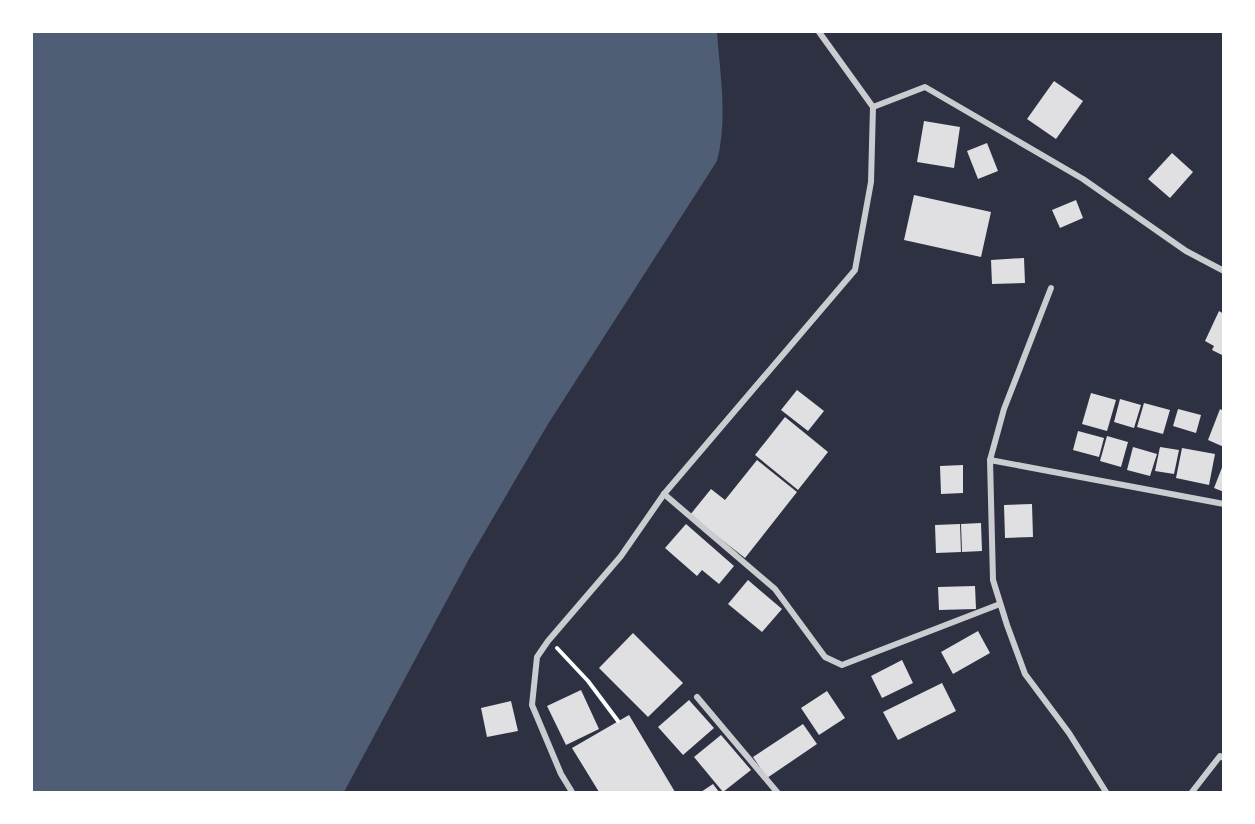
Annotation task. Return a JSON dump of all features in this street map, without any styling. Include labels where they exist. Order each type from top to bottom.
[{"type":"street","points":[[572,792],[561,774],[532,705],[537,657],[621,556],[664,494],[855,270],[870,182],[873,107],[819,32]]},
{"type":"street","points":[[873,107],[925,87],[1083,179],[1186,251],[1224,271]]},
{"type":"street","points":[[1051,288],[1004,409],[990,460],[993,580],[1025,674],[1069,733],[1106,792]]},
{"type":"street","points":[[990,460],[1224,504]]},
{"type":"street","points":[[664,494],[776,589],[825,657],[842,665],[1000,604]]},
{"type":"street","points":[[697,697],[777,792]]},
{"type":"street","points":[[1192,792],[1222,754]]},
{"type":"path","points":[[548,641],[562,652],[582,674],[618,721]]},
{"type":"water","points":[[32,32],[717,32],[723,113],[717,161],[548,424],[469,559],[344,792],[32,792]]},
{"type":"building","points":[[1054,81],[1083,101],[1056,139],[1027,119]]},
{"type":"building","points":[[924,121],[960,127],[954,168],[917,162]]},
{"type":"building","points":[[987,143],[998,171],[978,179],[967,151]]},
{"type":"building","points":[[1172,153],[1193,172],[1170,198],[1148,179]]},
{"type":"building","points":[[914,195],[991,212],[981,257],[904,240]]},
{"type":"building","points":[[1076,200],[1083,218],[1060,228],[1052,210]]},
{"type":"building","points":[[1024,258],[1025,283],[992,284],[991,260]]},
{"type":"building","points":[[1219,311],[1224,314],[1224,356],[1212,350],[1214,346],[1205,341]]},
{"type":"building","points":[[797,390],[824,411],[808,431],[781,410]]},
{"type":"building","points":[[1091,393],[1116,400],[1107,431],[1082,424]]},
{"type":"building","points":[[1120,399],[1141,405],[1134,428],[1114,422]]},
{"type":"building","points":[[1144,403],[1170,410],[1163,434],[1137,427]]},
{"type":"building","points":[[1178,409],[1201,415],[1196,433],[1173,426]]},
{"type":"building","points":[[1220,409],[1224,411],[1224,447],[1208,440]]},
{"type":"building","points":[[785,417],[828,452],[798,490],[755,455]]},
{"type":"building","points":[[1078,431],[1104,438],[1099,457],[1073,450]]},
{"type":"building","points":[[1107,436],[1128,442],[1121,467],[1100,461]]},
{"type":"building","points":[[1133,447],[1157,454],[1150,476],[1127,470]]},
{"type":"building","points":[[1160,447],[1179,450],[1174,474],[1155,471]]},
{"type":"building","points":[[1182,448],[1215,454],[1209,485],[1176,478]]},
{"type":"building","points":[[757,460],[797,492],[745,558],[690,515],[711,489],[725,500]]},
{"type":"building","points":[[963,465],[963,493],[941,494],[940,466]]},
{"type":"building","points":[[1224,465],[1224,492],[1214,488]]},
{"type":"building","points":[[1032,504],[1033,537],[1005,538],[1004,505]]},
{"type":"building","points":[[981,523],[982,551],[962,552],[961,524]]},
{"type":"building","points":[[686,524],[734,566],[719,584],[702,570],[697,576],[665,548]]},
{"type":"building","points":[[960,524],[961,552],[936,553],[935,525]]},
{"type":"building","points":[[748,580],[782,609],[762,632],[728,604]]},
{"type":"building","points":[[975,586],[976,609],[939,610],[938,587]]},
{"type":"building","points":[[978,631],[990,653],[953,674],[941,652]]},
{"type":"building","points":[[633,633],[683,683],[648,717],[599,668]]},
{"type":"building","points":[[902,660],[913,683],[882,698],[871,676]]},
{"type":"building","points":[[942,683],[956,711],[898,740],[883,712]]},
{"type":"building","points":[[581,690],[599,729],[566,745],[547,706]]},
{"type":"building","points":[[827,691],[845,718],[819,735],[801,708]]},
{"type":"building","points":[[689,700],[714,728],[683,755],[658,727]]},
{"type":"building","points":[[511,701],[518,731],[487,737],[481,708]]},
{"type":"building","points":[[629,715],[675,792],[599,792],[572,748]]},
{"type":"building","points":[[803,724],[817,744],[767,778],[753,757]]},
{"type":"building","points":[[721,735],[751,770],[723,792],[694,757]]},
{"type":"building","points":[[713,784],[719,792],[701,792]]}]
